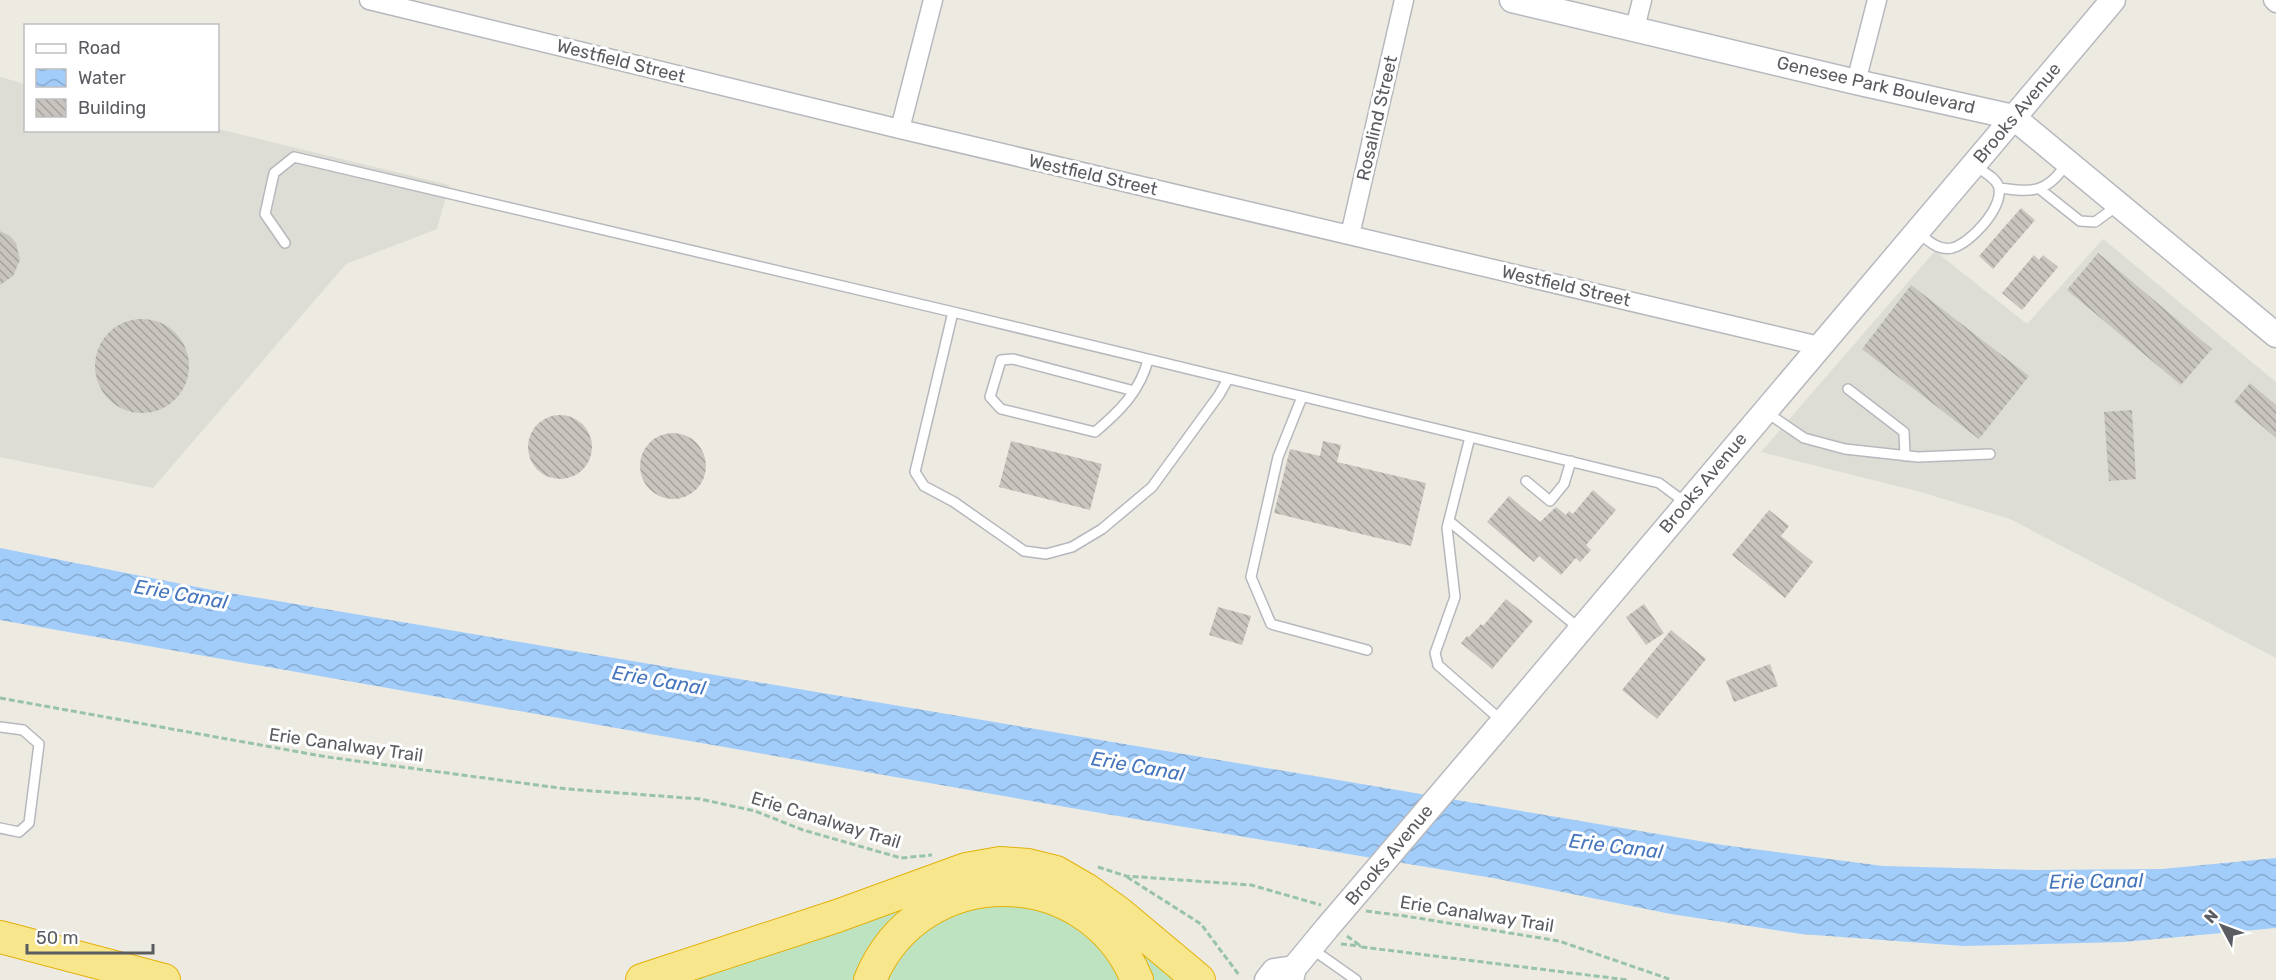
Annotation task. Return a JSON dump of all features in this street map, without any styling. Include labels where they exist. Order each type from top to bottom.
[{"type":"highway","points":[[642,980],[966,869],[1000,863],[1028,865],[1056,872],[1087,890],[1119,913],[1199,980]]},
{"type":"highway","points":[[870,980],[889,945],[906,926],[927,910],[958,898],[998,889],[1042,894],[1078,911],[1095,923],[1117,945],[1130,963],[1137,980]]},
{"type":"highway","points":[[0,937],[164,980]]},
{"type":"main road","name":"Genesee Park Boulevard","points":[[1512,0],[2013,117],[2276,335]]},
{"type":"main road","name":"Brooks Avenue","points":[[1267,980],[1274,971],[1292,974],[1310,948],[1334,928],[1498,726],[2113,0]]},
{"type":"street","name":"Westfield Street","points":[[369,0],[900,129],[1819,346]]},
{"type":"street","points":[[900,129],[933,0]]},
{"type":"street","name":"Rosalind Street","points":[[1350,235],[1404,0]]},
{"type":"street","points":[[1635,28],[1641,0]]},
{"type":"street","points":[[1856,82],[1877,0]]},
{"type":"lane","points":[[285,243],[265,214],[274,173],[294,157],[953,312],[1571,461],[1659,483],[1686,503]]},
{"type":"lane","points":[[1999,188],[2023,191],[2041,189],[2052,182],[2068,162]]},
{"type":"lane","points":[[1916,231],[1934,245],[1950,248],[1971,239],[1989,218],[1997,200],[1999,188],[1996,181],[1973,164]]},
{"type":"lane","points":[[2041,189],[2080,221],[2096,222],[2119,204]]},
{"type":"lane","points":[[953,312],[915,472],[924,486],[954,502],[1024,551],[1046,554],[1072,547],[1102,529],[1152,488],[1228,379]]},
{"type":"lane","points":[[1134,391],[1013,359],[1000,360],[990,397],[1001,409],[1095,432],[1121,410],[1134,391],[1144,374],[1148,360]]},
{"type":"lane","points":[[1848,389],[1904,432],[1905,456]]},
{"type":"lane","points":[[1302,397],[1278,457],[1251,577],[1271,624],[1367,650]]},
{"type":"lane","points":[[1764,410],[1804,438],[1845,449],[1905,456],[1990,454]]},
{"type":"lane","points":[[1470,437],[1447,528],[1455,597],[1434,653],[1438,665],[1498,726]]},
{"type":"lane","points":[[1526,481],[1550,501],[1564,484],[1571,461]]},
{"type":"lane","points":[[1449,521],[1580,629]]},
{"type":"lane","points":[[0,727],[23,730],[39,744],[29,824],[19,832],[0,828]]},
{"type":"lane","points":[[1310,948],[1356,980]]},
{"type":"path","name":"Erie Canalway Trail","points":[[0,698],[327,758],[567,789],[700,800],[755,811],[803,830],[901,858],[935,854]]},
{"type":"path","points":[[1095,866],[1126,876],[1251,885],[1334,928],[1362,947],[1628,980]]},
{"type":"path","points":[[1126,876],[1201,924],[1239,975]]},
{"type":"path","name":"Erie Canalway Trail","points":[[1364,911],[1405,915],[1559,941],[1672,980]]},
{"type":"path","points":[[1334,928],[1362,947]]},
{"type":"shaded area","points":[[0,77],[24,84],[24,132],[219,132],[219,129],[449,185],[437,229],[346,264],[153,488],[0,457]]},
{"type":"shaded area","points":[[2103,239],[2276,382],[2276,658],[2010,519],[1921,492],[1761,452],[1935,251],[2027,324]]},
{"type":"green space","points":[[985,902],[1039,906],[1088,932],[1126,980],[882,980],[903,946],[931,924]]},
{"type":"green space","points":[[900,905],[907,912],[858,980],[681,980]]},
{"type":"green space","points":[[1146,948],[1184,980],[1148,980],[1134,957]]},
{"type":"water","name":"Erie Canal","points":[[0,548],[212,590],[1723,845],[1883,866],[2035,870],[2162,869],[2276,858],[2276,928],[2124,942],[1964,946],[1801,934],[1671,914],[1493,878],[1106,814],[0,620]]},
{"type":"building","points":[[2021,208],[2035,220],[1993,269],[1979,256]]},
{"type":"building","points":[[0,231],[10,236],[16,243],[20,260],[13,276],[0,285]]},
{"type":"building","points":[[2098,253],[2212,349],[2181,385],[2067,290]]},
{"type":"building","points":[[2034,255],[2039,260],[2043,255],[2058,267],[2022,310],[2002,293]]},
{"type":"building","points":[[1911,285],[2029,376],[1979,439],[1862,349]]},
{"type":"building","points":[[133,319],[151,319],[176,332],[186,348],[189,366],[186,384],[176,400],[151,413],[133,413],[108,400],[95,375],[95,357],[108,332]]},
{"type":"building","points":[[2250,383],[2276,405],[2276,438],[2234,402]]},
{"type":"building","points":[[2132,410],[2136,479],[2109,481],[2104,412]]},
{"type":"building","points":[[560,415],[578,420],[583,424],[587,429],[592,447],[587,465],[583,470],[578,474],[560,479],[542,474],[537,470],[533,465],[528,447],[533,429],[537,424],[542,420]]},
{"type":"building","points":[[673,433],[686,435],[696,443],[704,453],[706,466],[704,479],[696,489],[686,497],[673,499],[660,497],[650,489],[642,479],[640,466],[642,453],[650,443],[660,435]]},
{"type":"building","points":[[1011,441],[1102,464],[1090,510],[999,487]]},
{"type":"building","points":[[1323,441],[1341,445],[1337,462],[1426,483],[1411,546],[1274,513],[1290,449],[1320,456]]},
{"type":"building","points":[[1593,490],[1616,510],[1586,545],[1591,550],[1580,562],[1576,558],[1561,575],[1539,556],[1534,562],[1487,522],[1509,496],[1540,522],[1556,507],[1566,515],[1569,511],[1573,514]]},
{"type":"building","points":[[1769,510],[1789,526],[1781,536],[1813,562],[1785,598],[1732,555]]},
{"type":"building","points":[[1506,599],[1533,621],[1492,669],[1461,643],[1481,624],[1483,626]]},
{"type":"building","points":[[1644,604],[1664,633],[1646,645],[1626,617]]},
{"type":"building","points":[[1218,607],[1251,616],[1242,645],[1209,635]]},
{"type":"building","points":[[1671,630],[1706,659],[1657,719],[1622,690]]},
{"type":"building","points":[[1770,664],[1778,686],[1734,702],[1726,681]]}]
